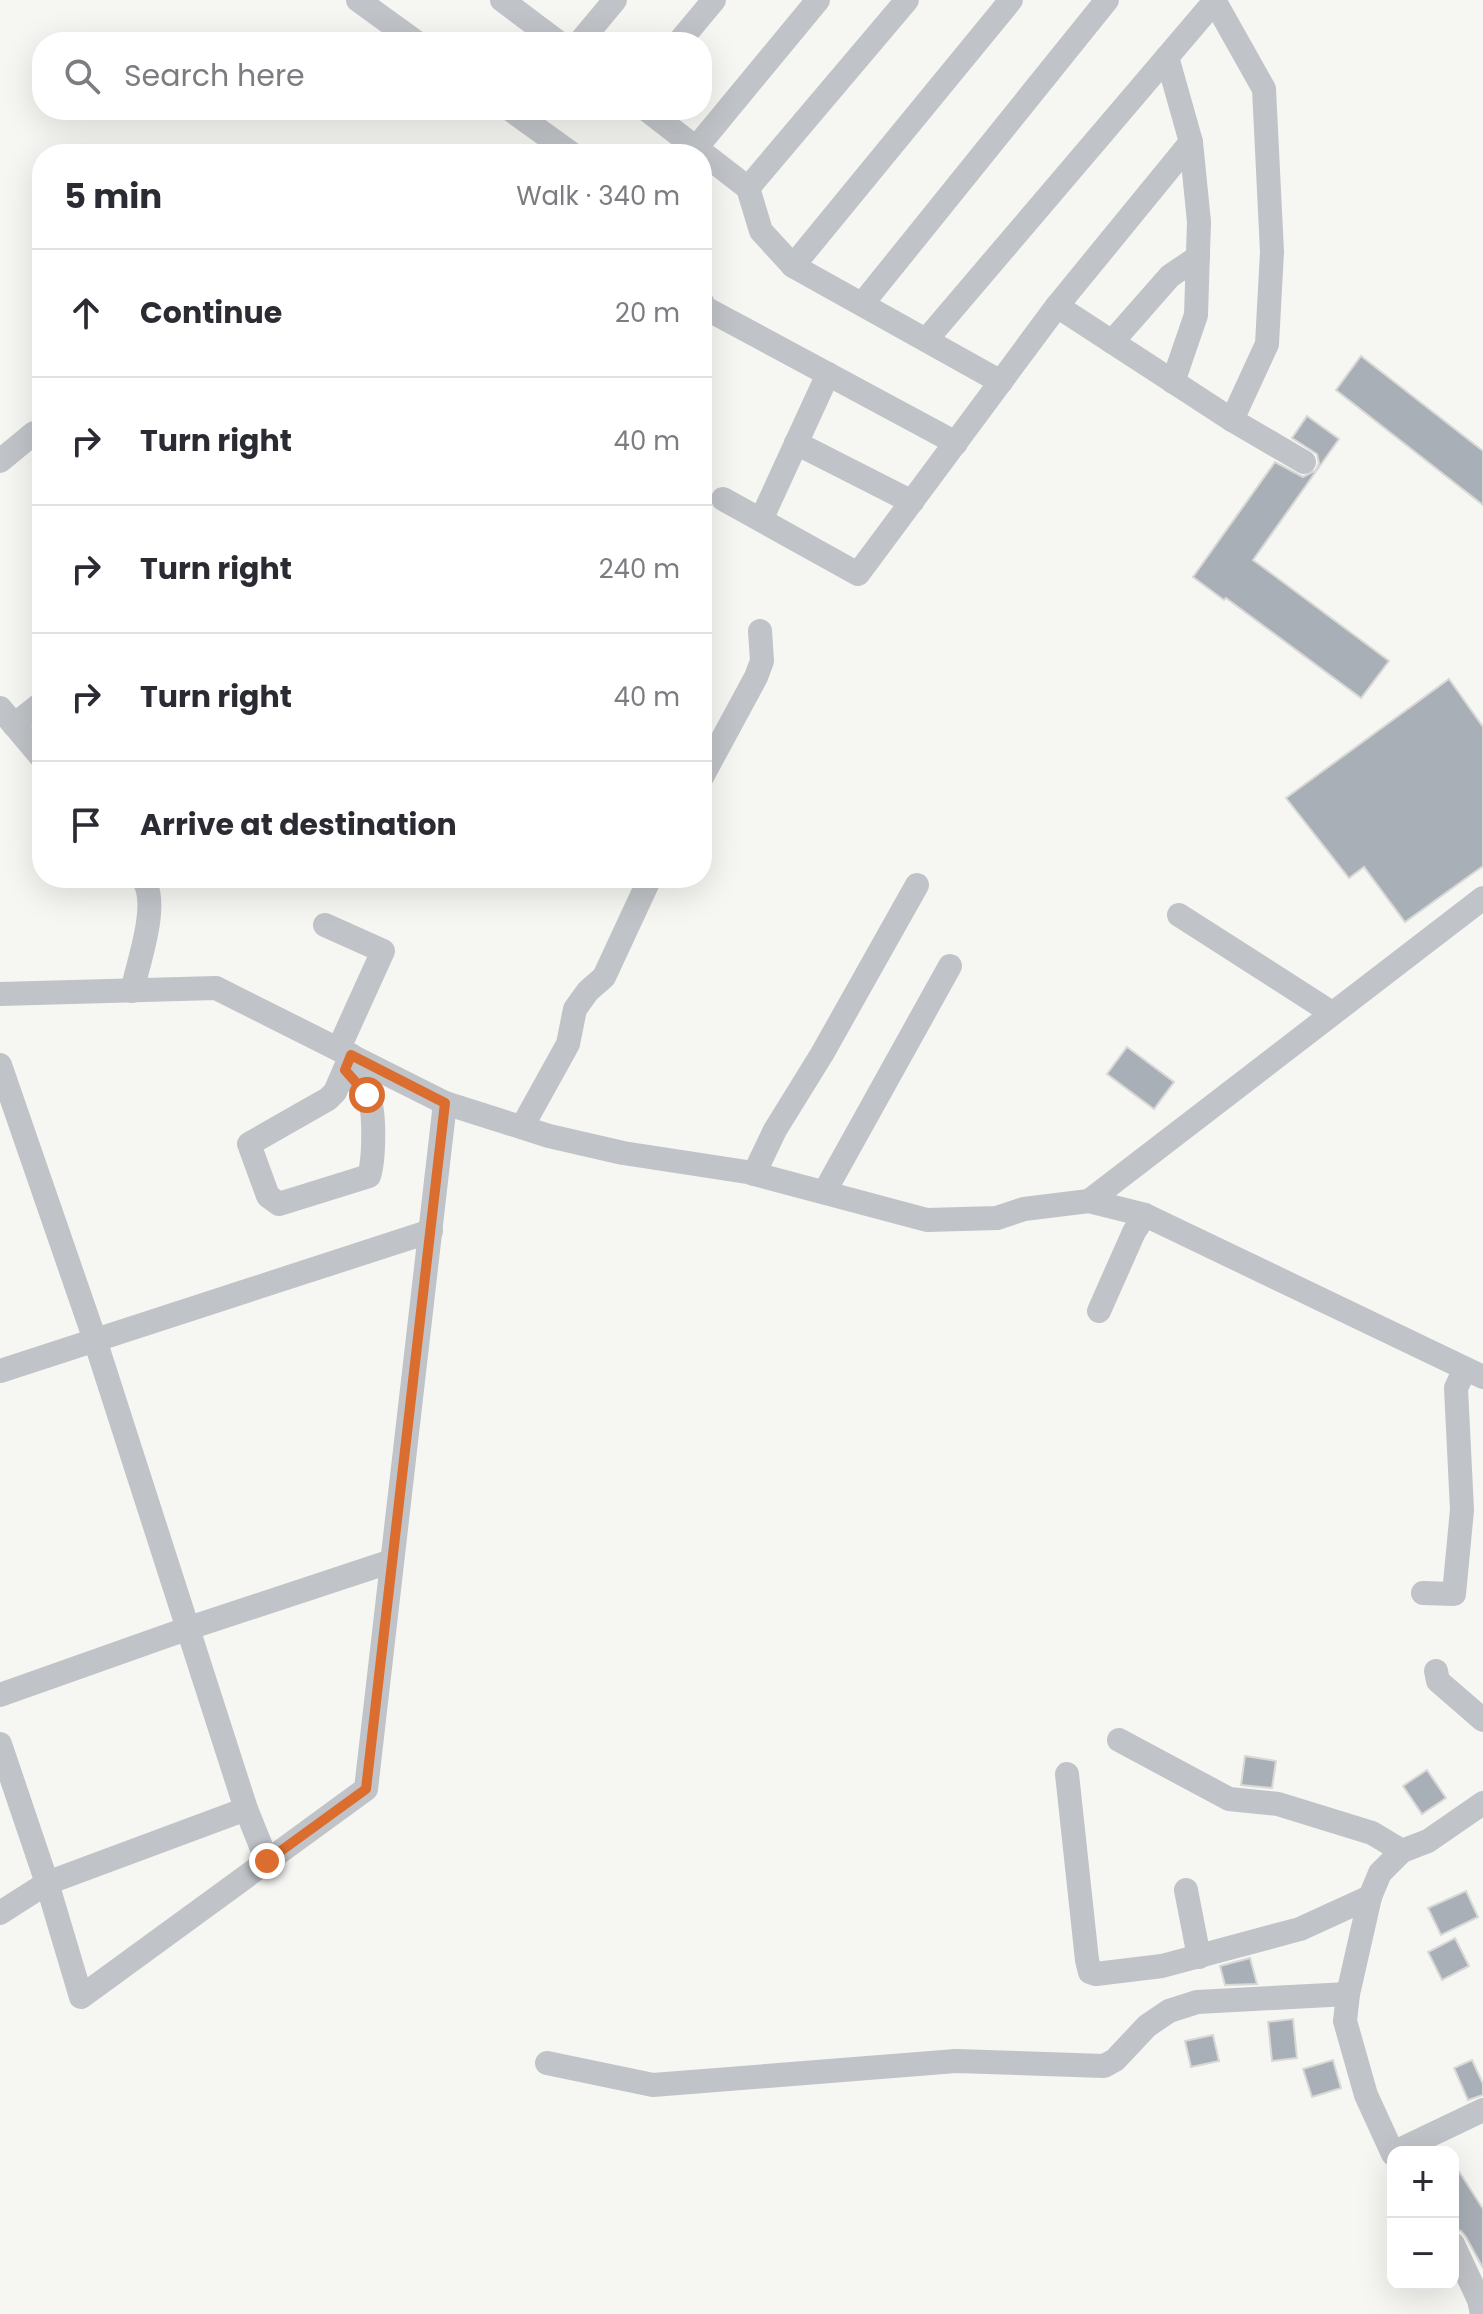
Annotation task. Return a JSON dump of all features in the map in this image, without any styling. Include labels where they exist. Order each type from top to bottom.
[{"type":"street","points":[[358,0],[402,32]]},
{"type":"street","points":[[588,32],[615,0]]},
{"type":"street","points":[[687,32],[714,0]]},
{"type":"street","points":[[700,144],[818,0]]},
{"type":"street","points":[[748,188],[907,0]]},
{"type":"street","points":[[793,266],[1011,0]]},
{"type":"street","points":[[863,303],[1107,0]]},
{"type":"street","points":[[506,1],[545,32]]},
{"type":"street","points":[[927,339],[1214,1],[1264,89],[1272,237],[1267,344],[1232,420]]},
{"type":"street","points":[[1167,57],[1191,142],[1199,222],[1196,315],[1173,382]]},
{"type":"street","points":[[525,120],[558,144]]},
{"type":"street","points":[[658,120],[686,144]]},
{"type":"street","points":[[723,499],[858,574],[1057,306],[1191,142]]},
{"type":"street","points":[[712,163],[748,188],[761,231],[793,266],[1001,382]]},
{"type":"street","points":[[1112,342],[1170,276],[1198,257]]},
{"type":"street","points":[[1057,306],[1232,420],[1304,462]]},
{"type":"street","points":[[712,312],[956,443]]},
{"type":"street","points":[[761,520],[828,374]]},
{"type":"street","points":[[0,461],[32,435]]},
{"type":"street","points":[[796,443],[912,502]]},
{"type":"street","points":[[712,758],[756,677],[762,661],[760,631]]},
{"type":"street","points":[[32,707],[7,717],[32,746]]},
{"type":"street","points":[[754,1174],[775,1130],[822,1054],[917,885]]},
{"type":"street","points":[[132,991],[149,916],[150,896],[146,888]]},
{"type":"street","points":[[522,1127],[568,1044],[575,1009],[588,991],[604,977],[645,888]]},
{"type":"street","points":[[1089,1201],[1483,898]]},
{"type":"street","points":[[1179,915],[1332,1013]]},
{"type":"street","points":[[325,925],[383,951],[345,1058],[335,1092],[249,1144],[268,1196],[279,1204],[369,1176],[372,1166],[371,1104],[345,1058]]},
{"type":"street","points":[[825,1191],[950,966]]},
{"type":"street","points":[[0,994],[216,988],[345,1058],[445,1103],[623,1153],[754,1174],[927,1220],[997,1218],[1024,1209],[1089,1201],[1145,1215],[1474,1373],[1456,1388],[1462,1510],[1454,1594],[1423,1593]]},
{"type":"street","points":[[2,1080],[95,1340],[246,1809],[267,1861]]},
{"type":"street","points":[[0,1744],[81,1997],[366,1789],[445,1103]]},
{"type":"street","points":[[1099,1311],[1134,1232],[1145,1215]]},
{"type":"street","points":[[0,1371],[431,1231]]},
{"type":"street","points":[[0,1695],[392,1561]]},
{"type":"street","points":[[1436,1671],[1438,1681],[1483,1720]]},
{"type":"street","points":[[1119,1740],[1229,1799],[1278,1804],[1372,1833],[1402,1851]]},
{"type":"street","points":[[1067,1774],[1090,1972],[1096,1974],[1162,1966],[1199,1957],[1300,1929],[1370,1897]]},
{"type":"street","points":[[1391,2146],[1366,2095],[1345,2021],[1370,1897],[1380,1873],[1402,1851],[1428,1841],[1483,1803]]},
{"type":"street","points":[[0,1913],[47,1883],[246,1809]]},
{"type":"street","points":[[1186,1890],[1199,1957]]},
{"type":"street","points":[[547,2063],[653,2085],[956,2061],[1104,2066],[1115,2060],[1147,2026],[1169,2011],[1197,2002],[1348,1994]]},
{"type":"street","points":[[1408,2146],[1483,2110]]},
{"type":"street","points":[[1459,2257],[1479,2300],[1482,2314]]},
{"type":"building","points":[[1361,356],[1483,451],[1483,505],[1336,390]]},
{"type":"building","points":[[1307,416],[1339,439],[1253,560],[1389,661],[1361,698],[1193,577],[1275,462],[1303,477],[1316,470],[1319,463],[1317,454],[1292,438]]},
{"type":"building","points":[[1449,679],[1483,727],[1483,866],[1405,922],[1364,867],[1349,878],[1286,798]]},
{"type":"building","points":[[1127,1047],[1174,1082],[1154,1109],[1107,1074]]},
{"type":"building","points":[[1245,1756],[1276,1761],[1272,1788],[1241,1785]]},
{"type":"building","points":[[1427,1770],[1446,1798],[1422,1814],[1403,1786]]},
{"type":"building","points":[[1466,1891],[1478,1917],[1441,1935],[1428,1908]]},
{"type":"building","points":[[1455,1938],[1469,1966],[1442,1980],[1428,1952]]},
{"type":"building","points":[[1250,1958],[1257,1984],[1225,1985],[1220,1966]]},
{"type":"building","points":[[1293,2019],[1297,2058],[1272,2061],[1268,2022]]},
{"type":"building","points":[[1213,2035],[1219,2061],[1191,2067],[1185,2041]]},
{"type":"building","points":[[1333,2060],[1341,2088],[1312,2097],[1303,2069]]},
{"type":"building","points":[[1472,2060],[1483,2084],[1483,2095],[1468,2100],[1454,2068]]},
{"type":"building","points":[[1459,2171],[1483,2209],[1483,2268],[1461,2231]]},
{"type":"route","points":[[267,1861],[366,1789],[445,1103],[351,1055],[345,1070],[367,1095]]}]
